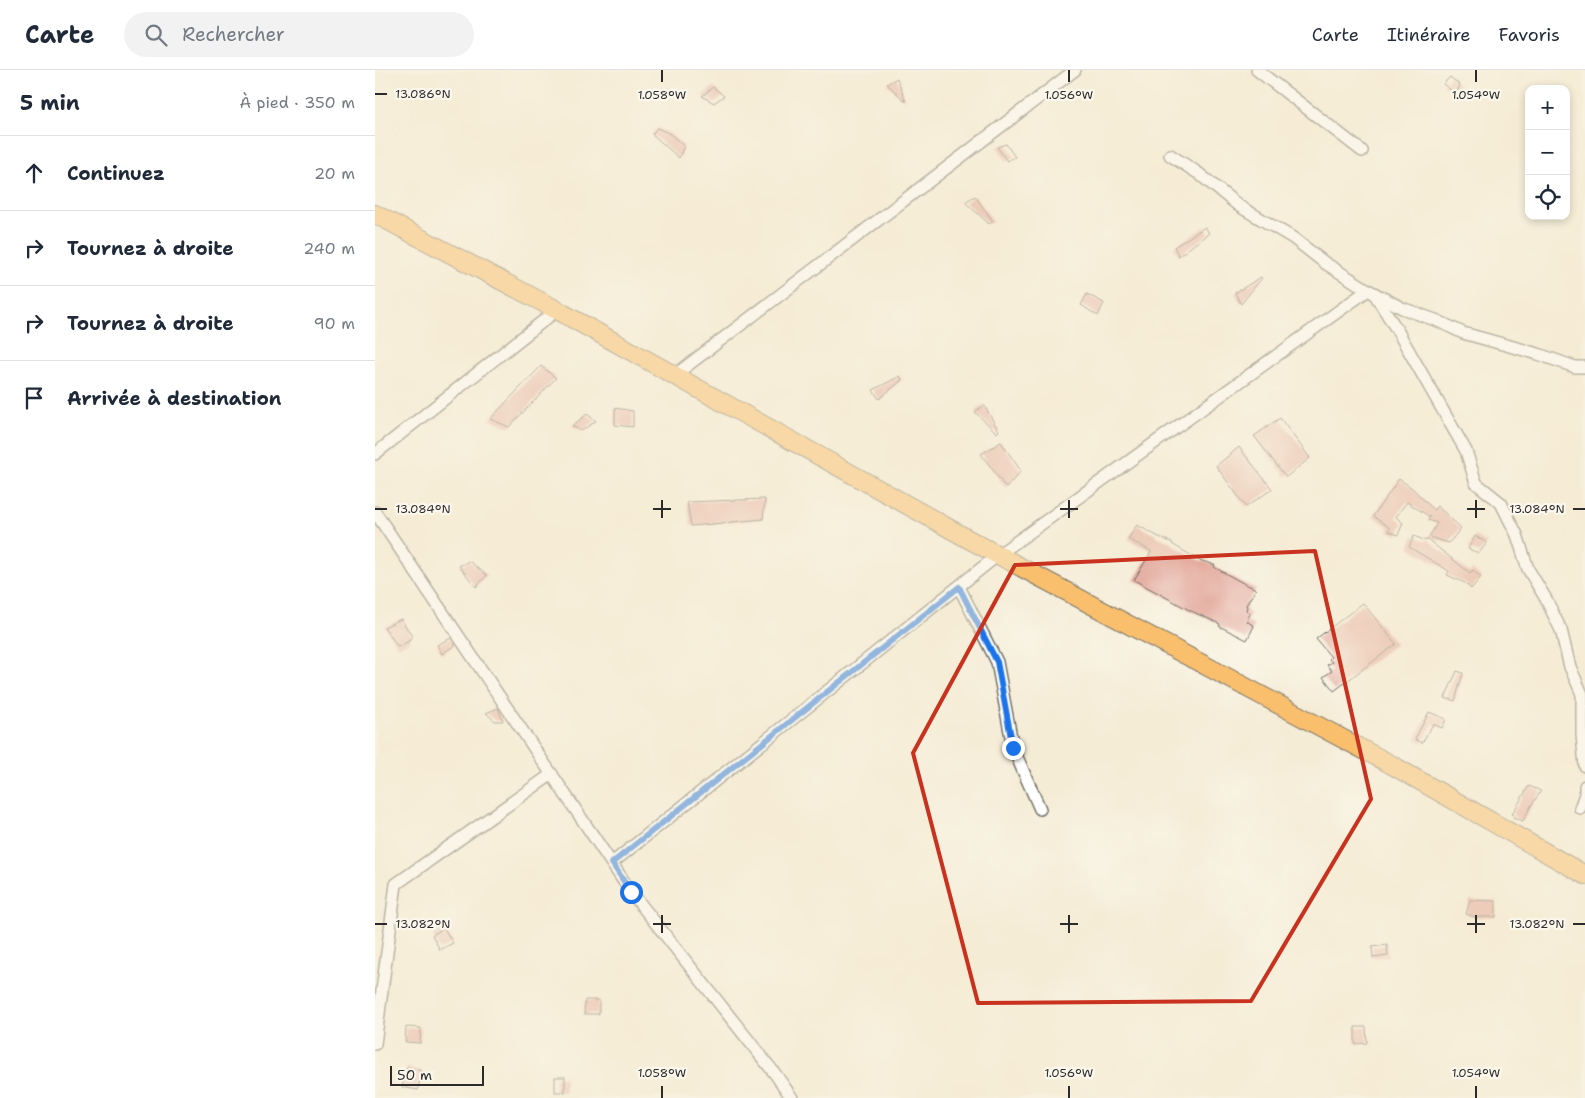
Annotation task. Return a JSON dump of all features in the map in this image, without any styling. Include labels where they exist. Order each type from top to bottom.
[{"type":"main road","points":[[375,214],[557,310],[999,555],[1392,765],[1585,875]]},
{"type":"street","points":[[675,376],[1075,70]]},
{"type":"street","points":[[1257,70],[1362,151]]},
{"type":"street","points":[[1170,155],[1239,206],[1293,238],[1325,263],[1402,308],[1438,321],[1463,333],[1538,354],[1575,367],[1585,367]]},
{"type":"street","points":[[612,863],[999,555],[1371,291]]},
{"type":"street","points":[[1371,291],[1397,330],[1466,451],[1476,483],[1501,503],[1517,535],[1528,569],[1546,599],[1561,630],[1570,667],[1582,694],[1582,735],[1585,766]]},
{"type":"street","points":[[375,454],[557,310]]},
{"type":"street","points":[[375,512],[631,892],[776,1075],[792,1098]]},
{"type":"street","points":[[959,587],[997,662],[1013,748],[1040,809]]},
{"type":"street","points":[[375,1044],[396,884],[552,774]]},
{"type":"street","points":[[1580,808],[1585,794],[1585,786]]},
{"type":"highlighted area","points":[[1315,551],[1371,799],[1251,1001],[978,1003],[913,753],[1015,565]]},
{"type":"building","points":[[1450,77],[1460,85],[1456,94],[1443,84]]},
{"type":"building","points":[[897,78],[906,102],[887,84]]},
{"type":"building","points":[[713,87],[724,96],[714,103],[702,96]]},
{"type":"building","points":[[657,128],[669,133],[684,146],[679,158],[652,134]]},
{"type":"building","points":[[1006,144],[1015,157],[1007,161],[997,147]]},
{"type":"building","points":[[975,196],[993,221],[989,224],[965,202]]},
{"type":"building","points":[[1205,227],[1209,233],[1179,256],[1174,247]]},
{"type":"building","points":[[1262,278],[1241,304],[1235,293]]},
{"type":"building","points":[[1087,294],[1104,303],[1098,316],[1081,305]]},
{"type":"building","points":[[541,366],[556,378],[509,427],[490,419]]},
{"type":"building","points":[[900,376],[902,380],[879,399],[873,390]]},
{"type":"building","points":[[984,405],[999,431],[997,433],[975,412]]},
{"type":"building","points":[[615,408],[633,411],[633,427],[615,425]]},
{"type":"building","points":[[587,414],[596,421],[581,431],[572,426]]},
{"type":"building","points":[[1280,418],[1310,458],[1286,477],[1254,436]]},
{"type":"building","points":[[1001,442],[1021,471],[1006,488],[981,454]]},
{"type":"building","points":[[1239,447],[1272,489],[1246,507],[1216,466]]},
{"type":"building","points":[[1399,479],[1412,488],[1434,510],[1437,506],[1461,528],[1449,543],[1429,537],[1437,523],[1428,520],[1430,517],[1407,502],[1396,517],[1403,523],[1398,535],[1388,531],[1390,528],[1373,516]]},
{"type":"building","points":[[765,499],[763,519],[691,526],[687,502]]},
{"type":"building","points":[[1137,525],[1173,543],[1199,560],[1215,565],[1214,567],[1256,589],[1246,605],[1246,610],[1250,614],[1247,621],[1254,626],[1247,640],[1134,580],[1151,552],[1128,539]]},
{"type":"building","points":[[1414,536],[1426,541],[1427,539],[1470,573],[1472,570],[1481,577],[1471,589],[1465,583],[1447,575],[1449,571],[1409,547]]},
{"type":"building","points":[[1475,536],[1487,543],[1479,553],[1468,549]]},
{"type":"building","points":[[469,561],[487,575],[476,587],[459,566]]},
{"type":"building","points":[[1363,603],[1396,644],[1334,691],[1323,677],[1332,671],[1327,665],[1332,662],[1329,659],[1331,657],[1316,639]]},
{"type":"building","points":[[401,619],[412,636],[409,641],[398,647],[384,627]]},
{"type":"building","points":[[451,638],[455,645],[442,654],[437,645]]},
{"type":"building","points":[[1457,671],[1463,673],[1455,701],[1445,698]]},
{"type":"building","points":[[498,708],[503,721],[495,721],[486,713]]},
{"type":"building","points":[[1429,712],[1446,719],[1442,728],[1433,724],[1422,743],[1415,739]]},
{"type":"building","points":[[1529,786],[1541,791],[1523,821],[1513,817],[1514,814],[1512,814]]},
{"type":"building","points":[[1470,900],[1496,901],[1496,917],[1474,917],[1466,914]]},
{"type":"building","points":[[444,928],[453,943],[440,950],[432,935]]},
{"type":"building","points":[[1387,945],[1388,956],[1373,958],[1372,947]]},
{"type":"building","points":[[585,1000],[599,1000],[599,1014],[584,1014]]},
{"type":"building","points":[[406,1027],[421,1028],[420,1043],[405,1042]]},
{"type":"building","points":[[1355,1027],[1366,1027],[1367,1043],[1355,1044]]},
{"type":"building","points":[[407,1067],[422,1071],[418,1090],[402,1087]]},
{"type":"building","points":[[555,1077],[565,1077],[565,1092],[555,1092]]},
{"type":"route","points":[[631,892],[612,863],[959,587],[997,662],[1013,748]]}]
